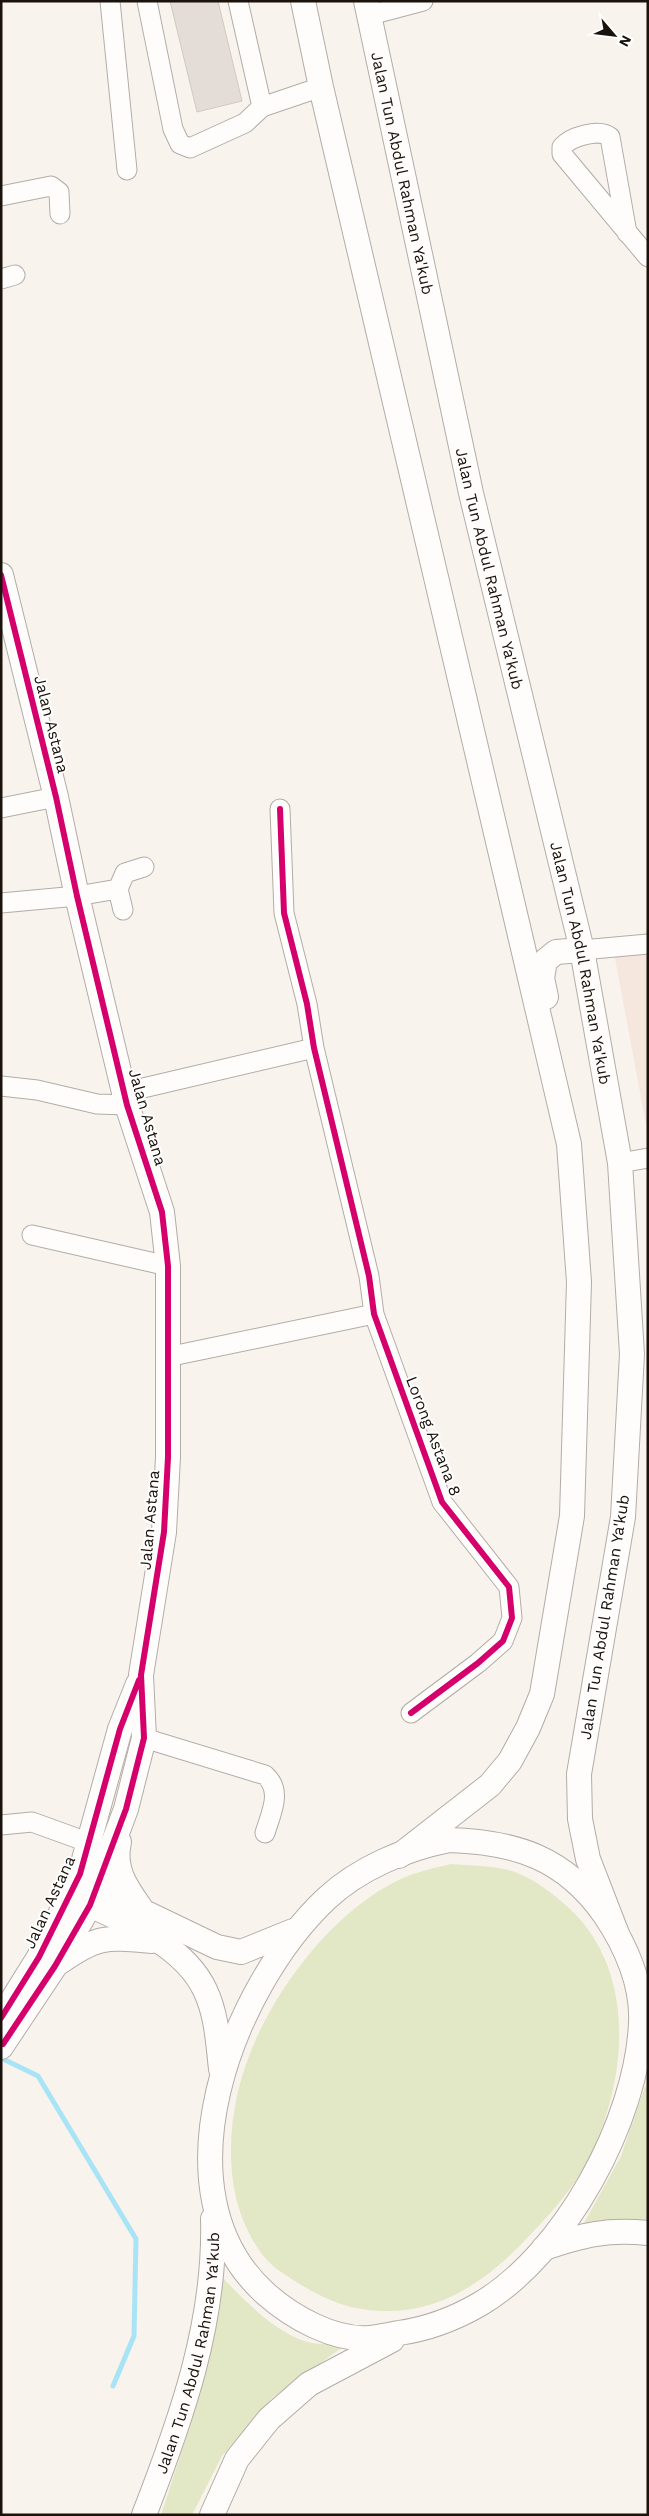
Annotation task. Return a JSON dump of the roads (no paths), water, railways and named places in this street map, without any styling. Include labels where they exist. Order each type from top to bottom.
[{"type":"main road","points":[[303,1],[321,87],[569,1144]]},
{"type":"main road","name":"Jalan Tun Abdul Rahman Ya'kub","points":[[368,8],[471,493],[582,950],[620,1163],[632,1354],[623,1517],[597,1676],[586,1727],[580,1774],[580,1819],[588,1859],[617,1934]]},
{"type":"main road","name":"Jalan Astana","points":[[1,575],[56,797],[76,896],[126,1099],[162,1212],[168,1266],[168,1457],[164,1532],[141,1676],[144,1738],[126,1808],[84,1890],[55,1966],[2,2046]]},
{"type":"main road","points":[[399,1856],[490,1785],[510,1761],[528,1728],[542,1694],[572,1516],[579,1282],[569,1144],[569,1112],[542,978],[545,961],[556,952],[582,950]]},
{"type":"main road","name":"Jalan Astana","points":[[1,2018],[84,1890],[90,1843],[120,1729],[141,1676]]},
{"type":"main road","points":[[126,1808],[116,1856],[119,1872],[142,1911]]},
{"type":"main road","points":[[409,2332],[368,2338],[343,2336],[299,2317],[277,2304],[256,2284],[229,2248],[219,2222],[212,2188],[212,2136],[221,2076],[236,2035],[255,1994],[280,1951],[296,1930],[345,1884],[366,1871],[412,1849],[449,1840],[496,1844],[535,1855],[565,1873],[584,1888],[617,1934],[633,1971],[648,2057]]},
{"type":"main road","points":[[84,1890],[142,1911],[217,1947],[241,1952],[296,1930]]},
{"type":"main road","points":[[84,1890],[184,1960],[198,1977],[206,1992],[216,2025],[221,2076]]},
{"type":"main road","points":[[55,1966],[84,1945],[110,1938],[159,1942]]},
{"type":"main road","points":[[212,2515],[237,2459],[269,2419],[309,2384],[409,2332],[457,2316],[483,2302],[522,2271],[544,2248],[592,2180],[619,2124],[629,2088],[641,2023]]},
{"type":"main road","name":"Jalan Tun Abdul Rahman Ya'kub","points":[[144,2515],[173,2442],[206,2324],[212,2284],[214,2240],[212,2188]]},
{"type":"main road","points":[[544,2248],[585,2234],[620,2230],[648,2233]]},
{"type":"street","points":[[110,1],[126,170]]},
{"type":"street","points":[[147,1],[174,129],[180,144],[190,148],[220,136],[246,123],[262,107],[321,87]]},
{"type":"street","points":[[238,1],[262,107]]},
{"type":"street","points":[[368,8],[423,1]]},
{"type":"street","points":[[627,233],[610,137],[599,132],[566,142],[562,147],[562,154],[627,233],[648,257]]},
{"type":"street","points":[[1,196],[51,186],[59,192],[60,214]]},
{"type":"street","points":[[1,808],[56,797]]},
{"type":"street","name":"Lorong Astana 8","points":[[280,809],[284,913],[308,1004],[314,1048],[370,1276],[374,1314],[442,1502],[509,1587],[512,1618],[503,1641],[478,1663],[411,1713]]},
{"type":"street","points":[[122,910],[118,889],[125,872],[144,867]]},
{"type":"street","points":[[1,903],[76,896],[118,889]]},
{"type":"street","points":[[582,950],[648,944]]},
{"type":"street","points":[[1,1086],[37,1090],[97,1104],[126,1099],[314,1048]]},
{"type":"street","points":[[620,1163],[648,1158]]},
{"type":"street","points":[[32,1235],[168,1266]]},
{"type":"street","points":[[167,1357],[374,1314]]},
{"type":"street","points":[[144,1738],[266,1775],[273,1782],[276,1796],[265,1833]]},
{"type":"street","points":[[1,1825],[32,1822],[90,1843]]},
{"type":"waterway","points":[[1,2058],[38,2076],[136,2239],[134,2336],[113,2386]]}]
